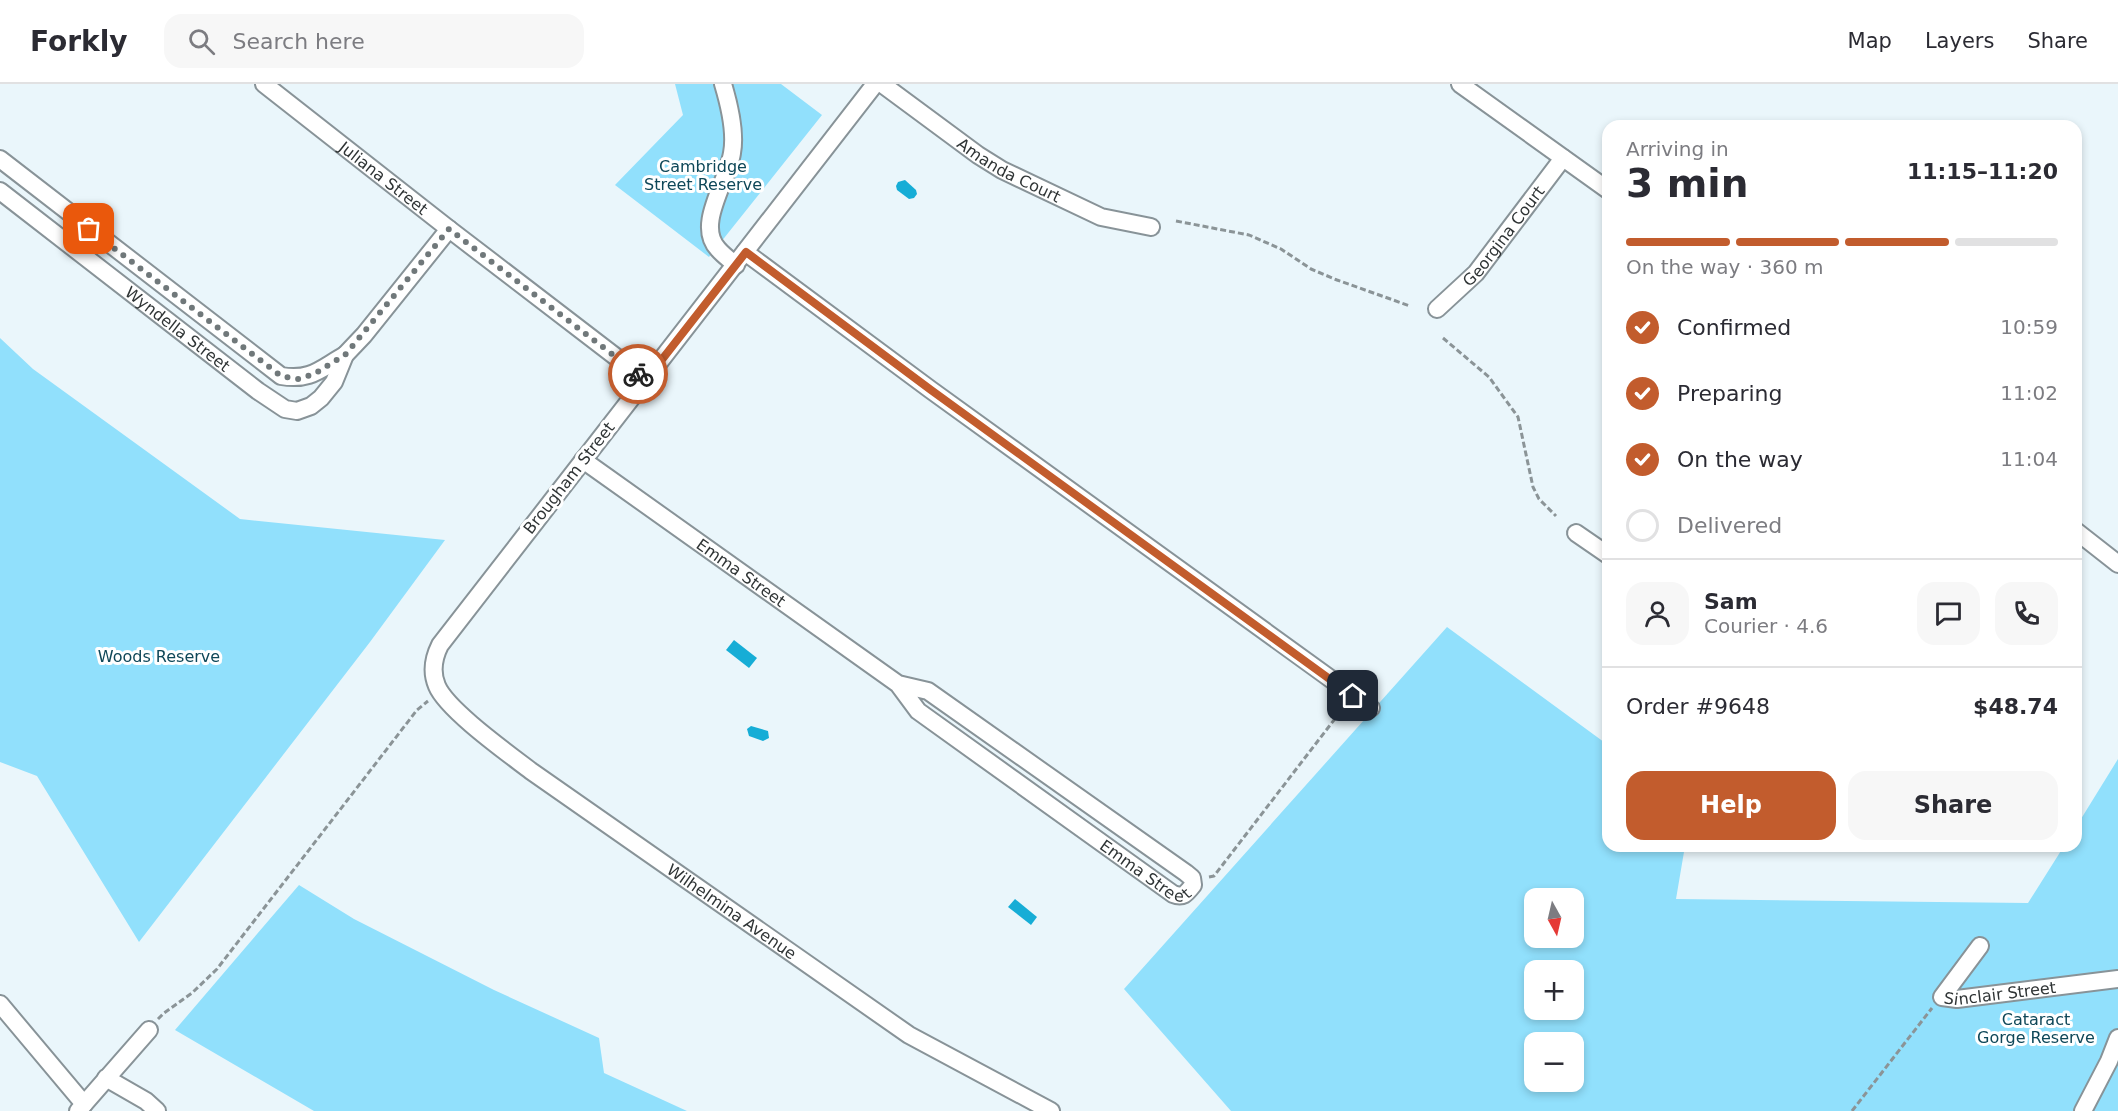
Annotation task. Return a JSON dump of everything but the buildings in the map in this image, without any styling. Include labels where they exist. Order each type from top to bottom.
[{"type":"street","name":"Juliana Street","points":[[264,84],[646,380]]},
{"type":"street","points":[[723,84],[731,109],[733,152],[709,223],[710,236],[717,249],[741,259],[940,398],[1371,708]]},
{"type":"street","name":"Brougham Street","points":[[437,686],[434,663],[440,645],[875,84]]},
{"type":"street","name":"Amanda Court","points":[[882,84],[1002,170],[1101,217],[1151,227]]},
{"type":"street","points":[[1460,84],[1602,186]]},
{"type":"street","name":"Georgina Court","points":[[1437,309],[1476,273],[1563,158]]},
{"type":"street","name":"Wyndella Street","points":[[0,159],[267,367],[281,376],[298,379],[314,374],[345,355],[449,229]]},
{"type":"street","name":"Wyndella Street","points":[[0,191],[285,410],[297,411],[311,406],[321,398],[334,382],[345,355]]},
{"type":"street","name":"Emma Street","points":[[583,460],[898,684],[918,711],[1173,894],[1179,896],[1186,894],[1192,885],[1192,878],[928,691],[898,684]]},
{"type":"street","points":[[1576,533],[1602,551]]},
{"type":"street","points":[[2082,536],[2118,564]]},
{"type":"street","name":"Wilhelmina Avenue","points":[[437,686],[458,711],[531,771],[858,1001],[909,1035],[1052,1111]]},
{"type":"street","name":"Sinclair Street","points":[[1980,946],[1942,997],[1956,999],[2118,979]]},
{"type":"street","points":[[0,1004],[81,1108],[149,1030]]},
{"type":"street","points":[[2084,1111],[2118,1038]]},
{"type":"street","points":[[106,1077],[146,1101],[158,1111]]},
{"type":"path","points":[[1176,221],[1249,235],[1281,249],[1311,269],[1410,306]]},
{"type":"path","points":[[1443,338],[1489,377],[1518,417],[1533,487],[1539,500],[1556,516]]},
{"type":"path","points":[[149,1030],[164,1013],[192,993],[217,969],[437,686]]},
{"type":"path","points":[[1192,878],[1214,876],[1353,696]]},
{"type":"path","points":[[1852,1111],[1942,997]]},
{"type":"green space","name":"Cambridge Street Reserve","points":[[675,84],[781,84],[822,115],[709,257],[615,185],[683,115]]},
{"type":"green space","name":"Woods Reserve","points":[[0,338],[33,369],[240,519],[445,540],[370,642],[139,942],[37,776],[0,762]]},
{"type":"green space","name":"Cataract Gorge Reserve","points":[[1447,627],[1602,741],[1602,852],[1684,852],[1676,899],[2028,903],[2060,852],[2082,852],[2082,817],[2118,759],[2118,1111],[1231,1111],[1124,989]]},
{"type":"green space","points":[[299,885],[354,919],[494,990],[599,1038],[604,1073],[687,1111],[314,1111],[175,1030]]},
{"type":"shaded area","points":[[905,180],[916,190],[917,194],[914,198],[909,199],[897,190],[898,182]]},
{"type":"shaded area","points":[[734,640],[757,658],[749,668],[726,650]]},
{"type":"shaded area","points":[[751,726],[768,731],[769,738],[763,741],[749,736],[747,729]]},
{"type":"shaded area","points":[[1015,899],[1037,917],[1031,925],[1008,907]]},
{"type":"way so far","points":[[89,229],[281,376],[298,379],[314,374],[345,355],[375,322],[449,229],[638,374]]},
{"type":"route","points":[[638,374],[646,380],[746,252],[931,390],[1353,696]]}]
